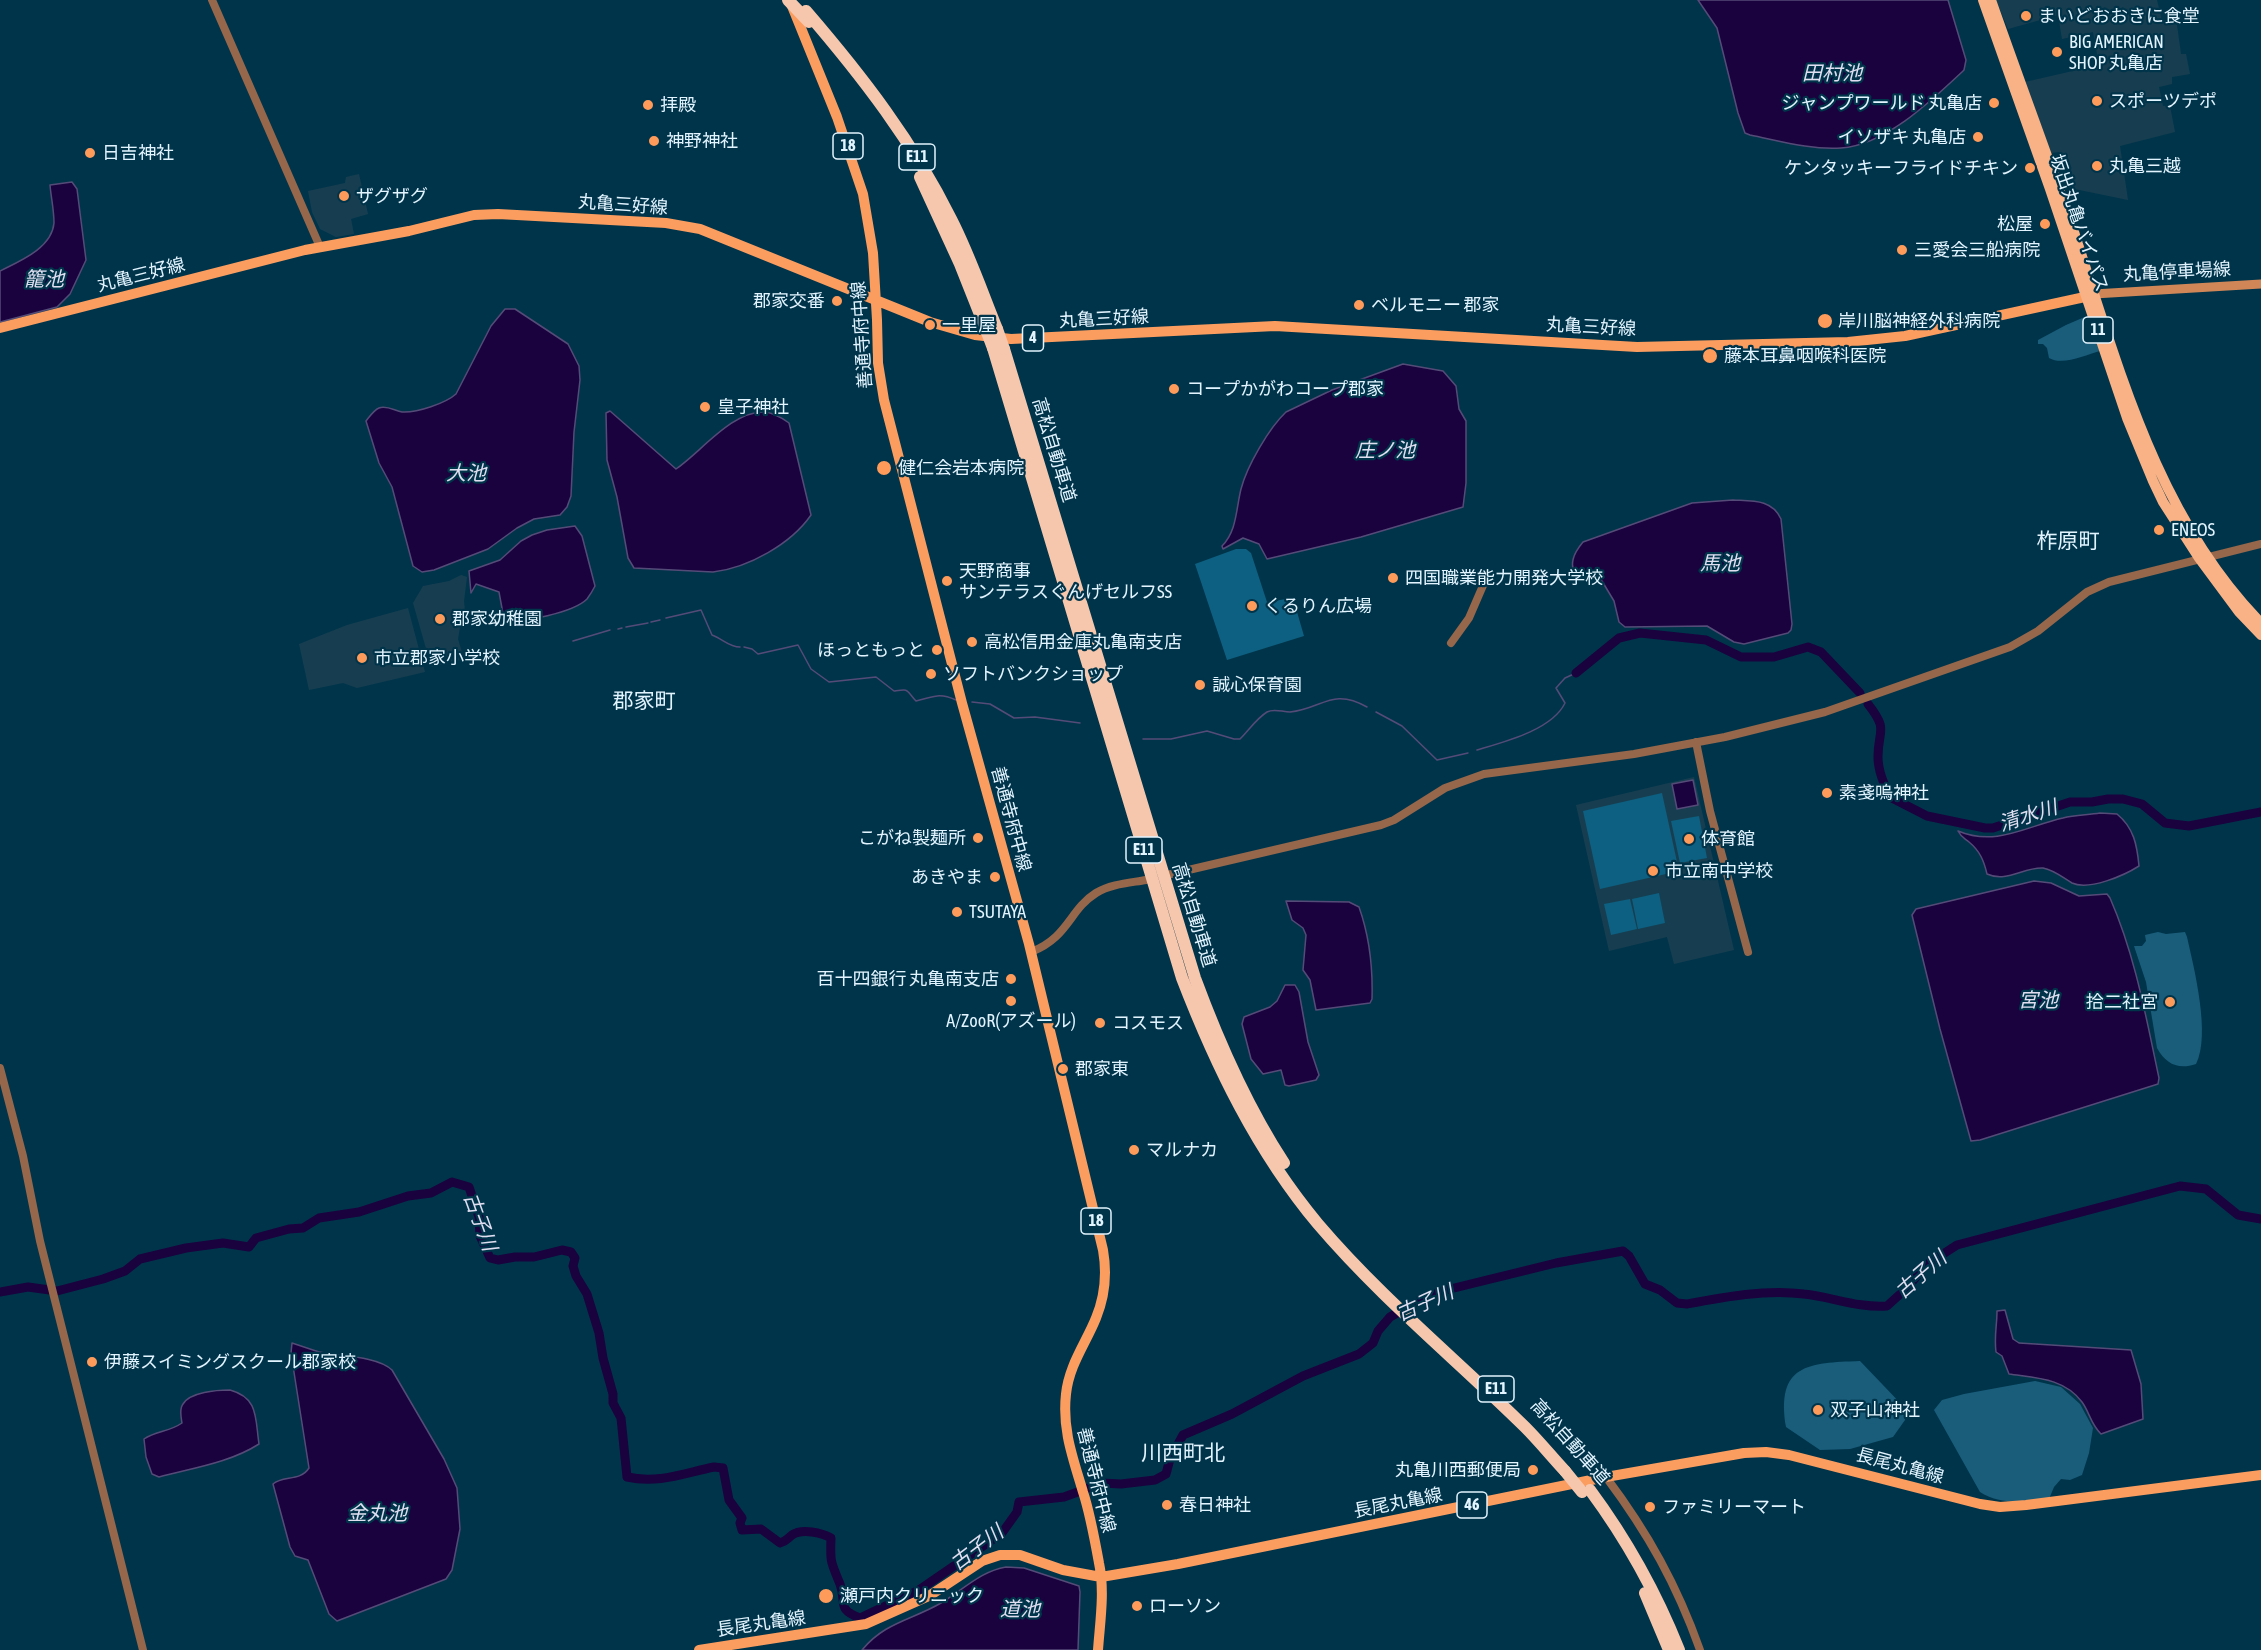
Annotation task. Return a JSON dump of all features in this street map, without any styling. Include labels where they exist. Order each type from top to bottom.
[{"type":"highway","name":"高松自動車道","points":[[789,0],[848,69],[895,135],[919,174],[991,328]]},
{"type":"highway","name":"坂出丸亀バイパス","points":[[1983,0],[2090,295]]},
{"type":"highway","name":"坂出丸亀バイパス","points":[[1991,0],[2090,295],[2127,418],[2153,481],[2163,502],[2239,612],[2261,635]]},
{"type":"highway","name":"高松自動車道","points":[[799,4],[853,65],[902,132],[952,221],[998,348],[1191,967],[1215,1031],[1246,1099],[1299,1187],[1357,1257],[1396,1301],[1490,1384],[1586,1491],[1632,1550],[1661,1607],[1679,1650]]},
{"type":"highway","name":"坂出丸亀バイパス","points":[[2203,557],[2261,622]]},
{"type":"highway","name":"高松自動車道","points":[[1586,1491],[1626,1554],[1669,1650]]},
{"type":"main road","name":"善通寺府中線","points":[[789,0],[855,164],[873,253],[878,363],[884,400],[962,703],[1031,952],[1105,1260],[1106,1277],[1097,1316],[1074,1364],[1066,1396],[1065,1425],[1083,1490],[1101,1577],[1098,1650]]},
{"type":"main road","name":"丸亀三好線","points":[[0,328],[320,247],[409,231],[474,215],[498,214],[666,224],[712,233],[930,322],[975,335],[1011,339],[1275,326],[1641,347],[1848,342],[1905,336],[2090,295]]},
{"type":"main road","name":"丸亀停車場線","points":[[2090,295],[2261,284]]},
{"type":"main road","name":"長尾丸亀線","points":[[699,1650],[866,1624],[929,1596],[982,1561],[1000,1555],[1020,1556],[1063,1570],[1101,1577],[1179,1564],[1606,1478],[1744,1453],[1766,1452],[1790,1455],[1980,1504],[2000,1507],[2261,1475]]},
{"type":"street","points":[[212,0],[320,247]]},
{"type":"street","points":[[1167,875],[1374,827],[1394,820],[1458,782],[1484,774],[1634,754],[1725,737],[1825,712],[2010,647],[2038,632],[2098,586],[2261,543]]},
{"type":"street","points":[[1451,643],[1469,618],[1488,574]]},
{"type":"street","points":[[1696,742],[1710,811],[1748,952]]},
{"type":"street","points":[[1031,952],[1057,938],[1097,892],[1146,880]]},
{"type":"street","points":[[0,1068],[23,1156],[52,1290],[143,1650]]},
{"type":"street","points":[[1606,1478],[1660,1556],[1688,1616],[1700,1650]]},
{"type":"shaded area","points":[[1996,0],[2157,0],[2162,21],[2176,18],[2181,54],[2186,54],[2190,74],[2172,77],[2172,84],[2159,87],[2163,106],[2170,106],[2175,132],[2120,146],[2128,200],[2065,187],[2059,152],[2051,153],[2025,82],[2099,65],[2093,32],[2062,39],[2058,15],[2008,29]]},
{"type":"shaded area","points":[[359,174],[368,214],[351,219],[354,234],[336,237],[320,229],[312,212],[308,191],[345,183],[346,177]]},
{"type":"shaded area","points":[[2087,316],[2100,351],[2061,361],[2049,358],[2047,348],[2043,344],[2038,344],[2038,340]]},
{"type":"shaded area","name":"くるりん広場","points":[[1236,549],[1246,549],[1251,553],[1267,602],[1293,598],[1304,636],[1227,660],[1195,564]]},
{"type":"shaded area","name":"郡家幼稚園","points":[[461,575],[467,577],[465,612],[458,639],[464,659],[433,667],[413,603],[423,586],[449,581]]},
{"type":"shaded area","name":"市立郡家小学校","points":[[408,608],[425,672],[357,688],[343,683],[309,690],[299,644],[347,625]]},
{"type":"shaded area","name":"市立南中学校","points":[[1694,777],[1734,950],[1674,964],[1667,937],[1609,951],[1576,805]]},
{"type":"shaded area","points":[[1662,793],[1679,871],[1600,889],[1583,811]]},
{"type":"shaded area","name":"体育館","points":[[1699,816],[1707,858],[1680,863],[1671,821]]},
{"type":"shaded area","points":[[1659,893],[1665,923],[1638,929],[1632,899]]},
{"type":"shaded area","points":[[1630,899],[1637,929],[1611,935],[1604,904]]},
{"type":"shaded area","points":[[2158,932],[2166,934],[2185,932],[2187,937],[2202,1019],[2200,1051],[2196,1064],[2190,1066],[2178,1066],[2169,1062],[2157,1048],[2146,982],[2134,946],[2142,946],[2146,941],[2145,935]]},
{"type":"shaded area","points":[[1860,1361],[1905,1408],[1905,1420],[1893,1437],[1850,1449],[1820,1450],[1786,1427],[1784,1406],[1786,1390],[1791,1379],[1800,1371],[1811,1366]]},
{"type":"shaded area","points":[[2035,1381],[2061,1387],[2080,1404],[2093,1428],[2089,1453],[2082,1475],[2070,1480],[2061,1479],[2054,1487],[2049,1499],[2013,1502],[1987,1496],[1980,1492],[1934,1410],[1942,1400]]},
{"type":"water","name":"田村池","points":[[1698,0],[1948,0],[1966,60],[1964,70],[1907,119],[1875,139],[1858,145],[1818,148],[1750,135],[1745,133],[1738,113],[1717,28]]},
{"type":"water","name":"籠池","points":[[72,182],[77,189],[86,260],[70,294],[57,307],[0,322],[0,271],[34,253],[48,240],[54,223],[50,185]]},
{"type":"water","name":"大池","points":[[505,309],[515,309],[568,344],[579,366],[580,380],[574,432],[571,496],[567,507],[560,515],[534,519],[488,549],[434,570],[422,572],[413,566],[392,487],[379,463],[366,421],[382,407],[402,412],[415,411],[438,404],[456,394],[491,326]]},
{"type":"water","name":"庄ノ池","points":[[1403,364],[1443,371],[1456,386],[1459,409],[1466,421],[1466,483],[1463,507],[1361,537],[1267,559],[1259,544],[1243,538],[1223,549],[1222,546],[1231,534],[1241,489],[1248,470],[1279,419],[1286,412],[1332,390]]},
{"type":"water","points":[[610,411],[676,469],[717,434],[740,418],[752,413],[764,412],[777,416],[789,423],[811,515],[792,536],[768,553],[726,570],[713,572],[634,568],[628,558],[617,497],[607,460],[606,413]]},
{"type":"water","name":"馬池","points":[[1733,500],[1767,504],[1777,512],[1781,519],[1792,624],[1788,633],[1744,644],[1734,642],[1707,626],[1625,627],[1619,622],[1614,601],[1602,581],[1576,578],[1573,559],[1583,542],[1692,503]]},
{"type":"water","points":[[575,526],[582,536],[595,586],[587,599],[580,604],[547,616],[512,620],[504,619],[499,592],[476,584],[471,593],[469,571],[500,560],[521,541],[532,535],[547,530]]},
{"type":"water","points":[[1693,780],[1698,805],[1677,809],[1672,784]]},
{"type":"water","points":[[2100,813],[2117,814],[2123,819],[2136,844],[2139,866],[2125,874],[2097,884],[2072,883],[2043,868],[2001,877],[1987,874],[1979,853],[1958,831],[1985,837],[1998,836],[2063,818]]},
{"type":"water","name":"宮池","points":[[2034,881],[2051,883],[2079,896],[2107,894],[2110,898],[2139,986],[2159,1078],[2158,1084],[1971,1141],[1912,915],[1916,909]]},
{"type":"water","points":[[1286,901],[1349,902],[1359,907],[1370,952],[1372,999],[1370,1003],[1316,1010],[1310,980],[1303,970],[1306,935],[1303,928],[1292,920]]},
{"type":"water","points":[[1285,985],[1295,985],[1299,992],[1308,1042],[1319,1075],[1316,1080],[1289,1086],[1285,1085],[1281,1070],[1263,1074],[1251,1059],[1242,1024],[1244,1017],[1270,1007],[1277,1001]]},
{"type":"water","points":[[2005,1310],[2013,1339],[2019,1343],[2131,1350],[2141,1384],[2143,1419],[2101,1434],[2082,1402],[2067,1388],[2049,1380],[2009,1374],[1995,1346],[1997,1311]]},
{"type":"water","name":"金丸池","points":[[292,1343],[319,1352],[368,1359],[386,1365],[392,1370],[444,1459],[457,1488],[460,1529],[452,1570],[446,1579],[337,1621],[329,1614],[308,1560],[295,1556],[290,1547],[273,1484],[301,1475],[309,1468],[291,1353]]},
{"type":"water","points":[[230,1390],[246,1398],[251,1404],[256,1418],[259,1444],[236,1456],[210,1464],[159,1477],[152,1474],[146,1457],[144,1439],[182,1423],[182,1406],[191,1397],[211,1391]]},
{"type":"water","name":"道池","points":[[1006,1567],[1024,1568],[1079,1586],[1078,1650],[862,1650],[889,1627],[941,1603],[988,1572]]},
{"type":"waterway","name":"清水川","points":[[666,618],[701,610],[712,635],[733,646],[740,647]]},
{"type":"waterway","name":"清水川","points":[[651,622],[660,620]]},
{"type":"waterway","name":"清水川","points":[[626,627],[648,623]]},
{"type":"waterway","name":"清水川","points":[[618,629],[622,628]]},
{"type":"waterway","name":"清水川","points":[[573,641],[610,630]]},
{"type":"waterway","name":"清水川","points":[[1576,673],[1619,638],[1640,633],[1706,640],[1741,657],[1774,657],[1808,647],[1821,652],[1860,693]]},
{"type":"waterway","name":"清水川","points":[[744,647],[758,654],[798,645],[811,669],[829,682],[876,677],[894,691],[907,691],[916,701],[940,696],[956,700]]},
{"type":"waterway","name":"清水川","points":[[1477,750],[1526,734],[1550,721],[1565,703],[1556,688],[1565,678],[1576,673]]},
{"type":"waterway","name":"清水川","points":[[1143,739],[1171,739],[1207,731],[1240,739],[1270,711],[1290,712],[1336,699],[1355,701],[1367,707]]},
{"type":"waterway","name":"清水川","points":[[972,702],[990,704],[1014,718],[1035,717],[1080,723]]},
{"type":"waterway","name":"清水川","points":[[1868,704],[1880,725],[1878,762],[1890,797],[1927,816],[1993,828],[2070,802],[2108,799],[2123,799],[2142,804],[2165,823],[2189,826],[2261,812]]},
{"type":"waterway","name":"清水川","points":[[1376,712],[1402,726],[1437,760],[1468,753]]},
{"type":"waterway","name":"古子川","points":[[0,1292],[28,1287],[57,1291],[125,1271],[140,1259],[186,1248],[223,1243],[249,1247],[256,1238],[289,1229],[303,1228],[319,1218],[359,1212],[408,1196],[431,1193],[452,1182],[469,1187],[479,1217],[480,1236],[490,1258],[498,1260],[534,1257],[562,1250],[571,1252],[575,1258],[573,1266],[587,1294],[599,1333],[613,1403],[621,1418],[627,1477],[660,1478],[714,1467],[723,1468],[729,1500],[742,1518],[740,1523],[742,1530],[761,1529],[780,1543],[801,1532],[817,1533],[831,1538],[832,1562],[845,1608],[860,1618],[919,1590],[1002,1533],[1017,1512],[1019,1502],[1064,1497],[1102,1483],[1121,1484],[1155,1480],[1166,1474],[1170,1459],[1183,1435],[1232,1414],[1303,1376],[1359,1354],[1373,1343],[1378,1331],[1390,1317],[1442,1291],[1556,1263],[1623,1251],[1629,1256],[1645,1284],[1660,1290],[1677,1303],[1687,1304],[1730,1296],[1775,1292],[1814,1295],[1855,1304],[1887,1306],[1908,1287],[1926,1265],[1957,1245],[2180,1186],[2206,1189],[2238,1215],[2261,1219]]},
{"type":"place","name":"まいどおおきに食堂","points":[[2026,16]]},
{"type":"place","name":"BIG AMERICAN SHOP 丸亀店","points":[[2057,52]]},
{"type":"place","name":"スポーツデポ","points":[[2097,101]]},
{"type":"place","name":"ジャンプワールド 丸亀店","points":[[1994,103]]},
{"type":"place","name":"拝殿","points":[[648,105]]},
{"type":"place","name":"イソザキ 丸亀店","points":[[1978,137]]},
{"type":"place","name":"神野神社","points":[[654,141]]},
{"type":"place","name":"日吉神社","points":[[90,153]]},
{"type":"place","name":"丸亀三越","points":[[2097,166]]},
{"type":"place","name":"ケンタッキーフライドチキン","points":[[2030,168]]},
{"type":"place","name":"ザグザグ","points":[[344,196]]},
{"type":"place","name":"松屋","points":[[2045,224]]},
{"type":"place","name":"三愛会三船病院","points":[[1902,250]]},
{"type":"place","name":"郡家交番","points":[[837,301]]},
{"type":"place","name":"ベルモニー 郡家","points":[[1359,305]]},
{"type":"place","name":"岸川脳神経外科病院","points":[[1825,321]]},
{"type":"place","name":"一里屋","points":[[930,325]]},
{"type":"place","name":"藤本耳鼻咽喉科医院","points":[[1710,356]]},
{"type":"place","name":"コープかがわコープ郡家","points":[[1174,389]]},
{"type":"place","name":"皇子神社","points":[[705,407]]},
{"type":"place","name":"健仁会岩本病院","points":[[884,468]]},
{"type":"place","name":"ENEOS","points":[[2159,530]]},
{"type":"place","name":"四国職業能力開発大学校","points":[[1393,578]]},
{"type":"place","name":"天野商事 サンテラスぐんげセルフSS","points":[[947,581]]},
{"type":"place","name":"くるりん広場","points":[[1252,606]]},
{"type":"place","name":"郡家幼稚園","points":[[440,619]]},
{"type":"place","name":"高松信用金庫丸亀南支店","points":[[972,642]]},
{"type":"place","name":"ほっともっと","points":[[937,650]]},
{"type":"place","name":"市立郡家小学校","points":[[362,658]]},
{"type":"place","name":"ソフトバンクショップ","points":[[931,674]]},
{"type":"place","name":"誠心保育園","points":[[1200,685]]},
{"type":"place","name":"素戔嗚神社","points":[[1827,793]]},
{"type":"place","name":"こがね製麺所","points":[[978,838]]},
{"type":"place","name":"体育館","points":[[1689,839]]},
{"type":"place","name":"市立南中学校","points":[[1653,871]]},
{"type":"place","name":"あきやま","points":[[995,877]]},
{"type":"place","name":"TSUTAYA","points":[[957,912]]},
{"type":"place","name":"百十四銀行 丸亀南支店","points":[[1011,979]]},
{"type":"place","name":"A/ZooR(アズール)","points":[[1011,1001]]},
{"type":"place","name":"拾二社宮","points":[[2170,1002]]},
{"type":"place","name":"コスモス","points":[[1100,1023]]},
{"type":"place","name":"郡家東","points":[[1063,1069]]},
{"type":"place","name":"マルナカ","points":[[1134,1150]]},
{"type":"place","name":"伊藤スイミングスクール郡家校","points":[[92,1362]]},
{"type":"place","name":"双子山神社","points":[[1818,1410]]},
{"type":"place","name":"丸亀川西郵便局","points":[[1533,1470]]},
{"type":"place","name":"春日神社","points":[[1167,1505]]},
{"type":"place","name":"ファミリーマート","points":[[1650,1507]]},
{"type":"place","name":"瀬戸内クリニック","points":[[826,1596]]},
{"type":"place","name":"ローソン","points":[[1137,1606]]},
{"type":"district","name":"柞原町","points":[[2068,541]]},
{"type":"district","name":"郡家町","points":[[644,701]]},
{"type":"district","name":"川西町北","points":[[1183,1453]]}]
